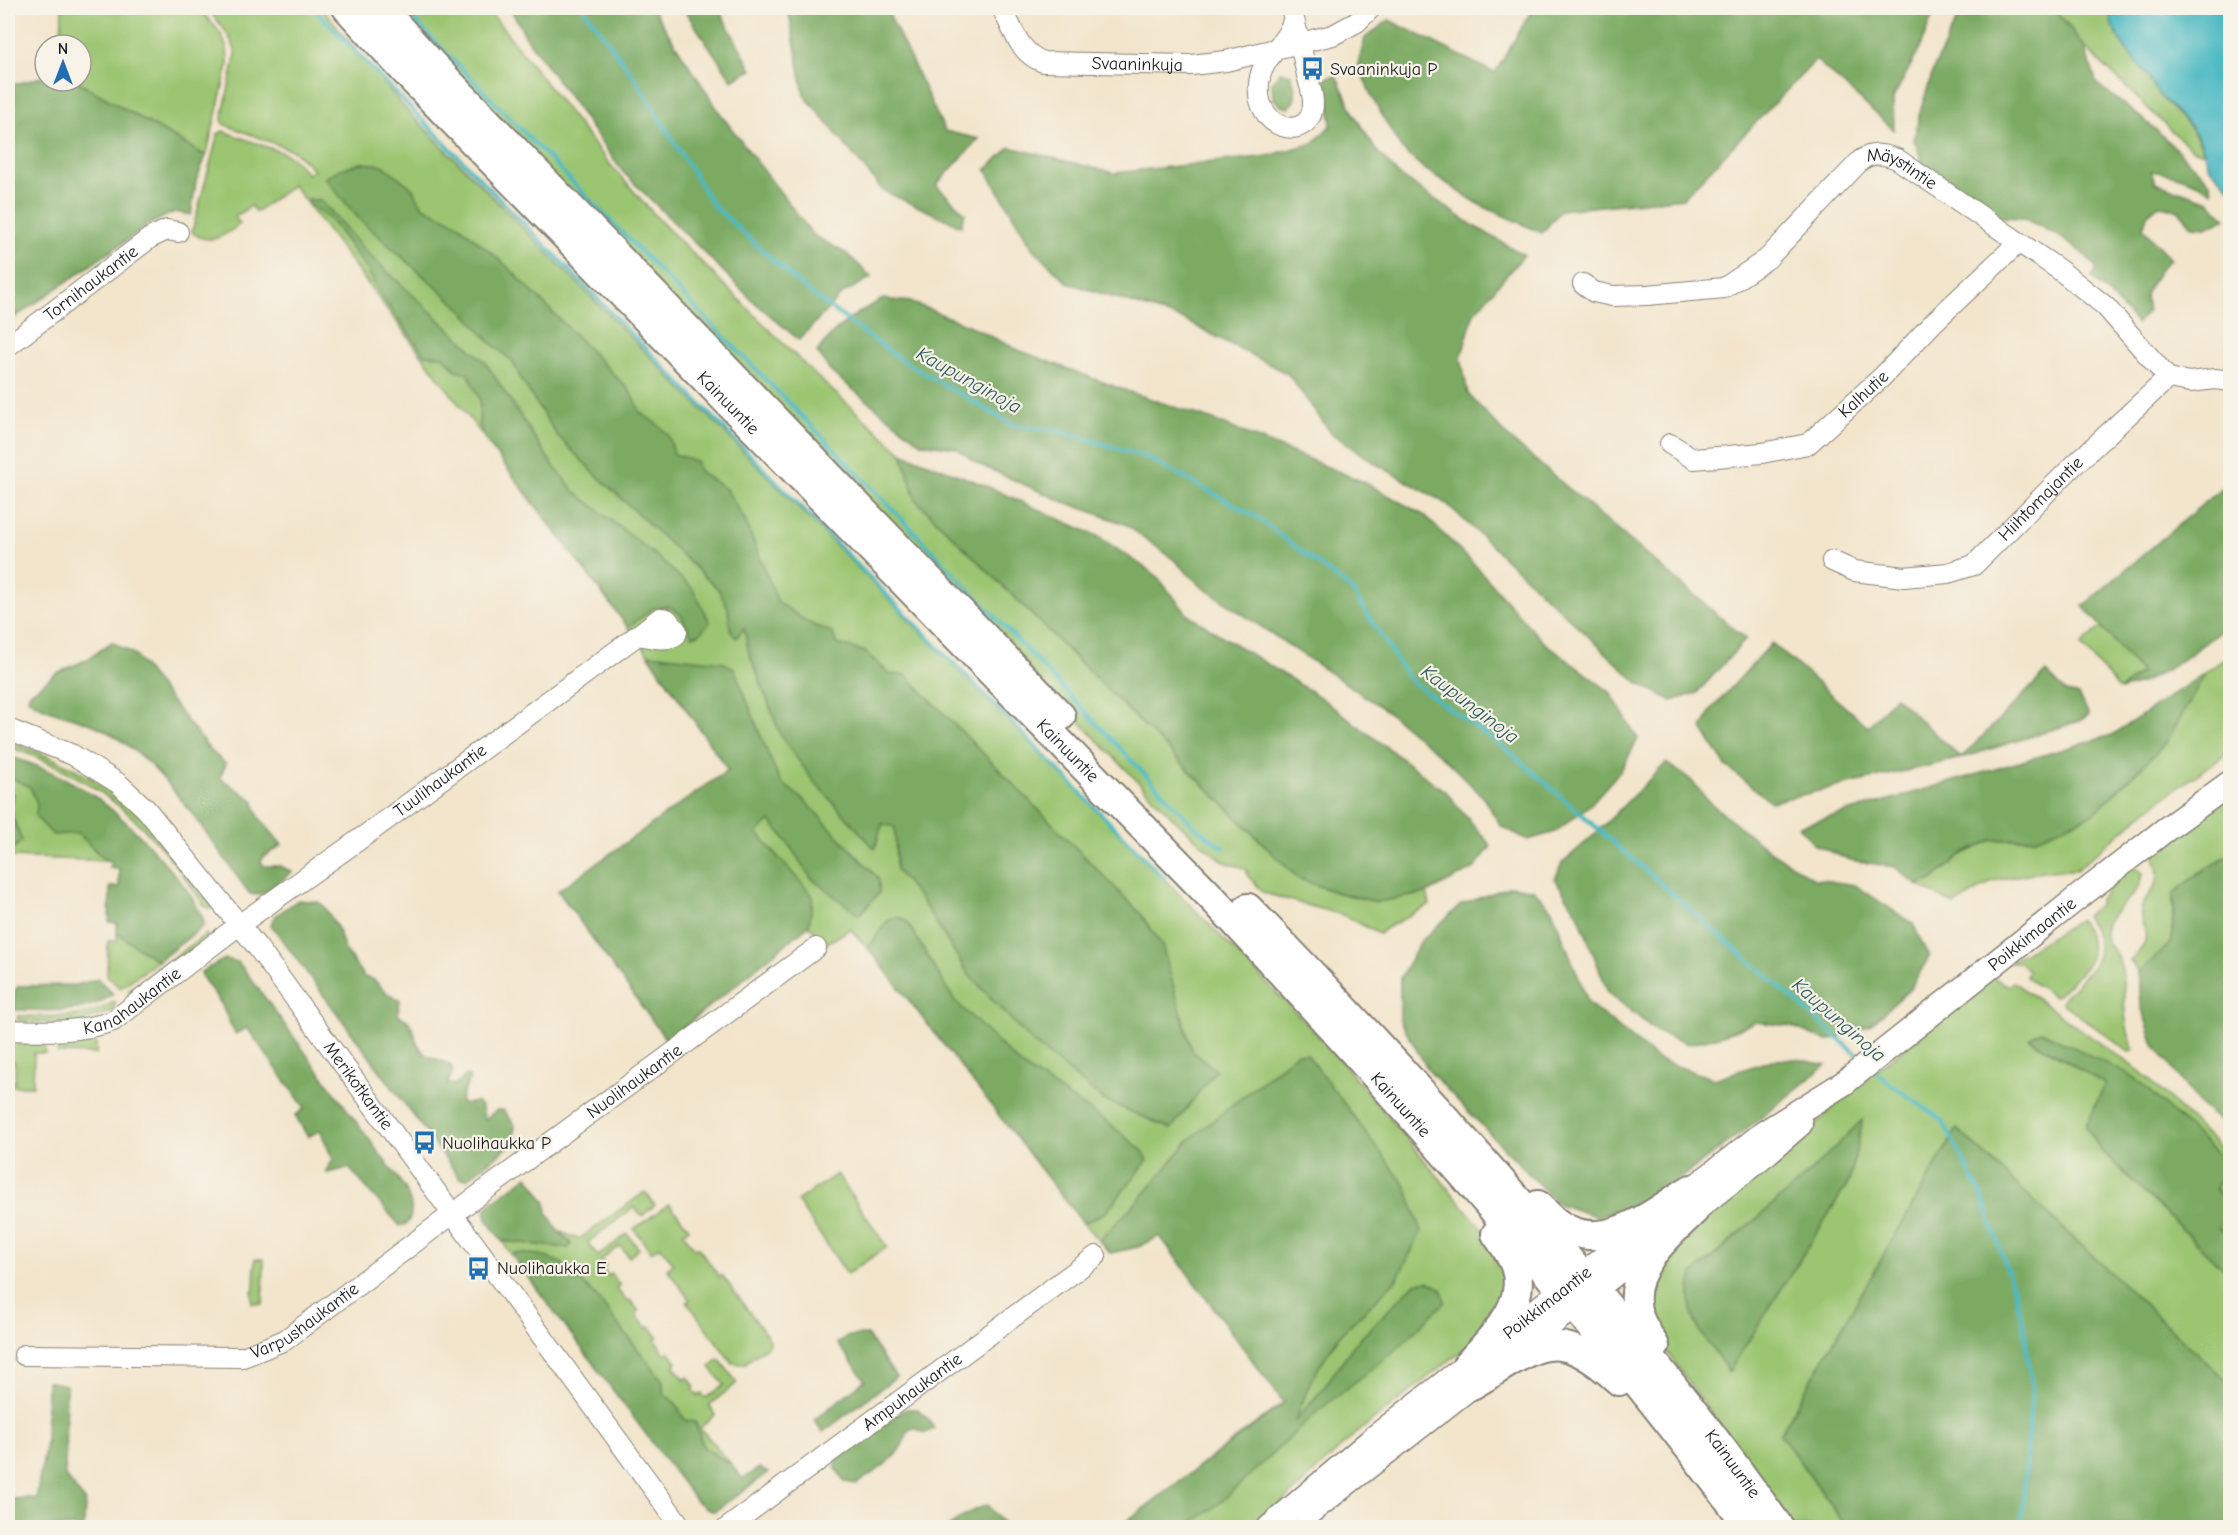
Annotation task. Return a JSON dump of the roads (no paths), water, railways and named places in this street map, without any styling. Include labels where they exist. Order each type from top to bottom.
[{"type":"highway","name":"Kainuuntie","points":[[347,8],[414,81],[1218,904],[1341,1036],[1426,1134],[1578,1291]]},
{"type":"highway","name":"Kainuuntie","points":[[381,8],[432,64],[1349,1012],[1473,1148],[1578,1291],[1704,1448],[1780,1527]]},
{"type":"highway","points":[[1426,1134],[1508,1252],[1515,1266],[1518,1280],[1512,1309],[1470,1375]]},
{"type":"highway","points":[[1473,1148],[1560,1225],[1585,1235],[1613,1234],[1693,1200]]},
{"type":"highway","points":[[1693,1200],[1641,1274],[1636,1288],[1636,1304],[1646,1332],[1704,1448]]},
{"type":"highway","points":[[1470,1375],[1547,1345],[1576,1349],[1704,1448]]},
{"type":"highway","name":"Kainuuntie","points":[[1704,1448],[1750,1527]]},
{"type":"main road","name":"Poikkimaantie","points":[[1289,1527],[1470,1375],[1693,1200],[1769,1150],[1840,1086],[2157,836],[2230,783]]},
{"type":"main road","name":"Poikkimaantie","points":[[1269,1527],[1365,1446],[1470,1375]]},
{"type":"street","name":"Svaaninkuja","points":[[1002,8],[1023,49],[1031,57],[1042,62],[1191,65],[1226,61],[1333,34],[1357,22],[1371,8]]},
{"type":"street","points":[[1292,12],[1313,102],[1308,118],[1294,128],[1283,128],[1274,124],[1263,108],[1260,77],[1264,65],[1288,35],[1292,12]]},
{"type":"street","name":"Mäystintie","points":[[1583,284],[1594,292],[1612,296],[1724,288],[1767,259],[1861,160],[1874,154],[1897,159],[2061,271],[2105,306],[2168,378]]},
{"type":"street","name":"Tornihaukantie","points":[[8,346],[150,238],[167,230],[178,232]]},
{"type":"street","name":"Kalhutie","points":[[1670,444],[1694,459],[1701,459],[1762,453],[1808,444],[1882,377],[1934,322],[2018,243]]},
{"type":"street","points":[[2168,378],[2190,382],[2215,379],[2230,381]]},
{"type":"street","name":"Hiihtomajantie","points":[[1832,561],[1854,571],[1904,577],[1948,573],[1974,565],[2073,467],[2168,378]]},
{"type":"street","name":"Tuulihaukantie","points":[[239,925],[638,635]]},
{"type":"street","name":"Merikotkantie","points":[[8,729],[73,755],[118,783],[146,809],[265,957],[682,1527]]},
{"type":"street","name":"Kanahaukantie","points":[[8,1030],[67,1032],[93,1028],[113,1020],[239,925]]},
{"type":"street","name":"Nuolihaukantie","points":[[453,1214],[816,948]]},
{"type":"street","name":"Varpushaukantie","points":[[24,1355],[243,1357],[285,1340],[453,1214]]},
{"type":"street","name":"Ampuhaukantie","points":[[728,1527],[1096,1256]]},
{"type":"water","points":[[2110,8],[2230,8],[2230,189],[2209,166],[2200,140],[2190,126],[2158,94],[2145,72],[2126,50],[2112,26]]},
{"type":"waterway","points":[[313,8],[1164,878]]},
{"type":"waterway","points":[[402,8],[881,497],[1196,828],[1224,848]]},
{"type":"waterway","name":"Kaupunginoja","points":[[583,8],[632,74],[713,205],[805,289],[900,359],[1013,425],[1060,431],[1146,457],[1255,516],[1351,589],[1410,680],[1511,753],[1862,1059]]},
{"type":"waterway","name":"Kaupunginoja","points":[[1874,1070],[1942,1120],[1982,1196],[2014,1290],[2023,1322],[2032,1386],[2021,1528]]},
{"type":"place","name":"Svaaninkuja P","points":[[1312,69]]},
{"type":"place","name":"Nuolihaukka P","points":[[424,1143]]},
{"type":"place","name":"Nuolihaukka E","points":[[479,1268]]}]
